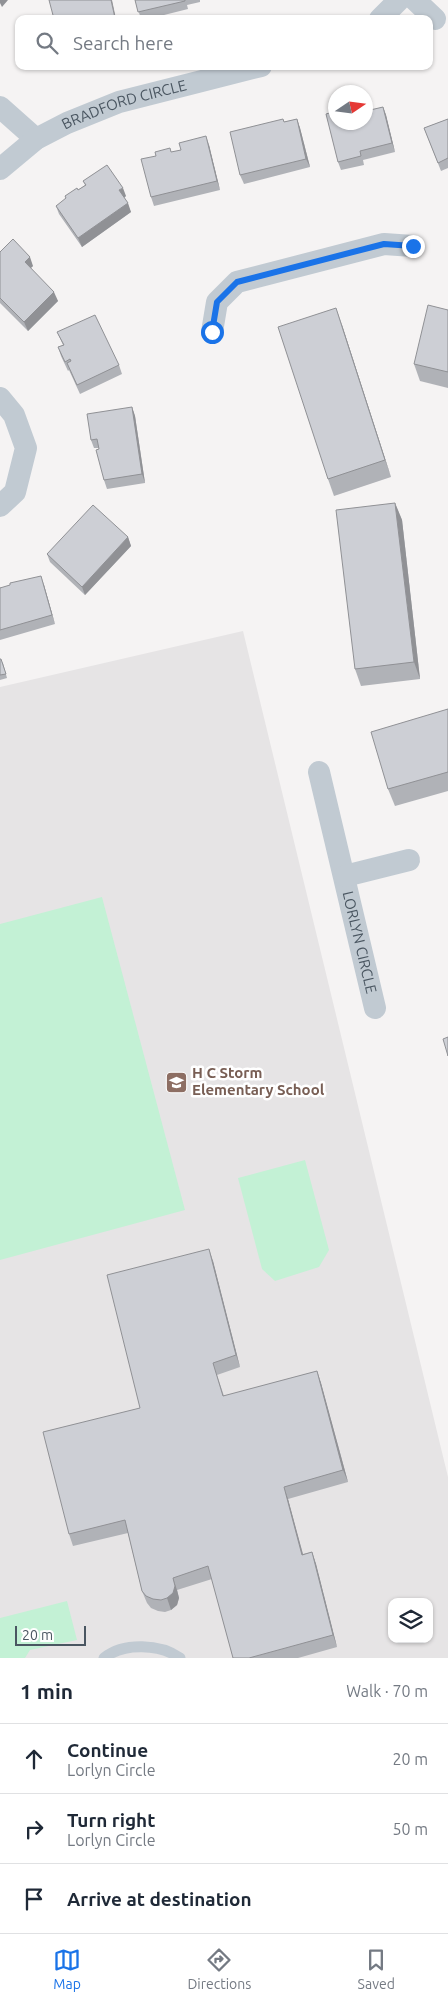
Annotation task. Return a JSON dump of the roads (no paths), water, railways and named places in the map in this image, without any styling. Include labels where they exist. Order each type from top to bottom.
[{"type":"street","points":[[384,15],[399,0]]},
{"type":"street","points":[[415,0],[430,15]]},
{"type":"street","name":"BRADFORD CIRCLE","points":[[0,169],[36,139],[67,123],[119,102],[245,70]]},
{"type":"street","points":[[0,107],[36,139]]},
{"type":"street","points":[[212,332],[217,302],[237,282],[384,244],[413,246]]},
{"type":"street","points":[[0,398],[14,415],[26,448],[15,492],[0,506]]},
{"type":"street","name":"LORLYN CIRCLE","points":[[319,772],[375,1008]]},
{"type":"street","name":"LORLYN CIRCLE","points":[[345,876],[409,860]]},
{"type":"lane","points":[[104,1658],[131,1647],[156,1647],[180,1658]]},
{"type":"place","name":"H C Storm Elementary School","points":[[176,1082]]}]
